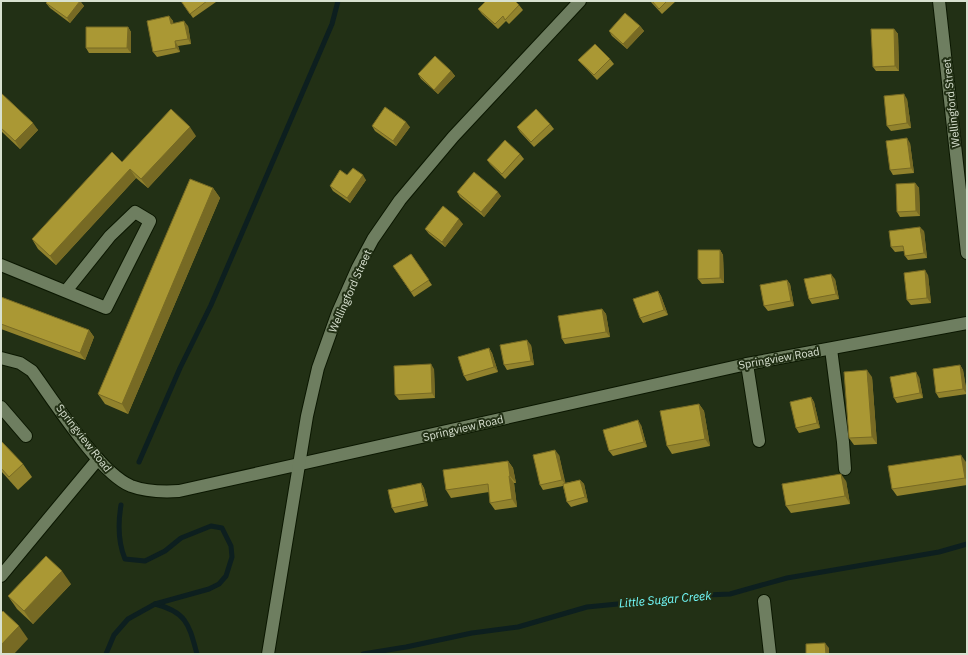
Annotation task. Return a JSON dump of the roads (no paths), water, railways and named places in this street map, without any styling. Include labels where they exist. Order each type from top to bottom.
[{"type":"street","name":"Wellingford Street","points":[[268,654],[306,416],[318,368],[338,312],[358,267],[373,240],[400,200],[453,137],[580,1]]},
{"type":"street","name":"Wellingford Street","points":[[939,1],[967,253]]},
{"type":"street","points":[[1,265],[106,308],[150,221],[135,212],[110,236],[66,291]]},
{"type":"street","name":"Springview Road","points":[[7,359],[32,371],[98,459],[114,476],[130,485],[160,492],[179,491],[747,364],[967,323]]},
{"type":"street","points":[[831,349],[843,442],[844,469]]},
{"type":"street","points":[[747,364],[759,441]]},
{"type":"street","points":[[1,406],[26,436]]},
{"type":"street","points":[[1,576],[98,459]]},
{"type":"street","points":[[764,601],[770,654]]},
{"type":"waterway","points":[[139,462],[180,368],[211,305],[332,24],[338,1]]},
{"type":"waterway","points":[[106,654],[114,635],[128,619],[155,604],[209,589],[219,584],[226,576],[232,557],[231,546],[222,528],[211,526],[181,538],[165,551],[145,561],[125,559],[119,532],[121,505]]},
{"type":"waterway","name":"Little Sugar Creek","points":[[363,654],[406,647],[472,633],[518,627],[587,607],[669,599],[684,596],[730,594],[787,578],[939,552],[967,544]]},
{"type":"waterway","name":"Little Sugar Creek","points":[[155,604],[174,611],[185,621],[192,635],[197,654]]}]
